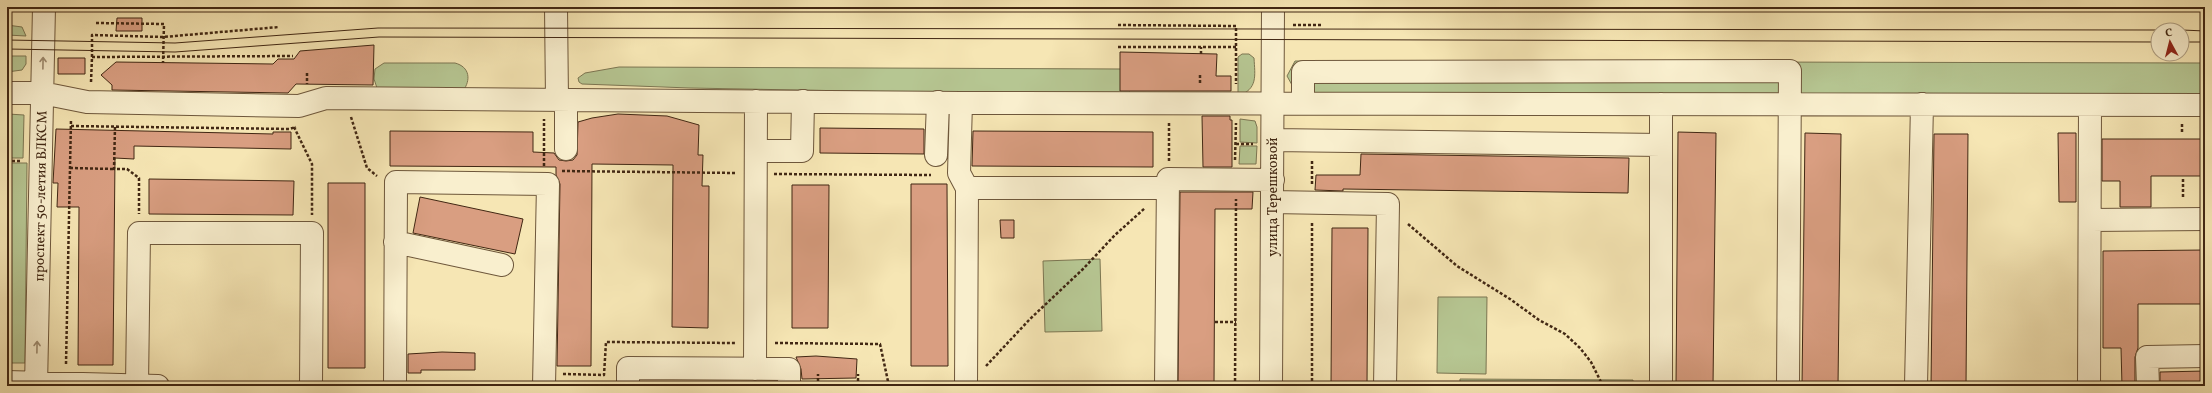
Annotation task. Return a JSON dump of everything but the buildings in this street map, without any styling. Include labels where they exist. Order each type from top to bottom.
[{"type":"street","name":"проспект 50-летия ВЛКСМ","points":[[36,384],[44,7]]},
{"type":"street","points":[[556,7],[561,100],[566,149]]},
{"type":"street","name":"улица Терешковой","points":[[1272,386],[1273,180],[1265,142],[1273,103],[1273,7]]},
{"type":"street","points":[[1303,103],[1303,72],[1790,71],[1788,386]]},
{"type":"street","points":[[7,93],[42,93],[87,102],[299,106],[326,98],[938,102],[2205,105]]},
{"type":"street","points":[[755,369],[756,101]]},
{"type":"street","points":[[766,151],[802,151],[803,101]]},
{"type":"street","points":[[936,155],[938,102]]},
{"type":"street","points":[[960,102],[964,182],[966,382]]},
{"type":"street","points":[[1661,104],[1661,386]]},
{"type":"street","points":[[1916,386],[1922,104]]},
{"type":"street","points":[[2089,386],[2090,104]]},
{"type":"street","points":[[1265,142],[1661,145]]},
{"type":"street","points":[[395,386],[396,182],[544,178],[548,184],[544,386]]},
{"type":"street","points":[[964,182],[1168,183],[1273,180]]},
{"type":"street","points":[[1166,386],[1168,183]]},
{"type":"street","points":[[1272,202],[1388,204],[1385,386]]},
{"type":"street","points":[[2090,220],[2205,219]]},
{"type":"street","points":[[137,386],[139,233],[312,233],[311,386]]},
{"type":"street","points":[[395,242],[502,266]]},
{"type":"street","points":[[2148,386],[2147,357],[2205,356]]},
{"type":"street","points":[[628,386],[628,368],[789,369],[789,386]]},
{"type":"street","points":[[7,382],[36,384],[66,383],[158,386]]},
{"type":"path","points":[[96,23],[164,24],[163,63]]},
{"type":"path","points":[[1118,25],[1236,26],[1235,386]]},
{"type":"path","points":[[91,87],[92,35],[163,36],[279,27]]},
{"type":"path","points":[[1118,47],[1236,47]]},
{"type":"path","points":[[1201,47],[1201,54]]},
{"type":"path","points":[[92,57],[163,58],[293,56]]},
{"type":"path","points":[[351,116],[367,168],[384,182],[396,182]]},
{"type":"path","points":[[544,118],[544,178],[756,173],[964,182]]},
{"type":"path","points":[[966,382],[988,364],[1030,319],[1083,270],[1114,235],[1168,183],[1169,121]]},
{"type":"path","points":[[66,383],[70,126]]},
{"type":"path","points":[[114,169],[115,127]]},
{"type":"path","points":[[294,128],[312,164],[312,233]]},
{"type":"path","points":[[1236,144],[1265,142]]},
{"type":"path","points":[[70,168],[126,169],[139,178],[139,233]]},
{"type":"path","points":[[1388,204],[1420,237],[1457,266],[1510,299],[1539,320],[1566,334],[1591,362],[1603,386]]},
{"type":"path","points":[[1215,322],[1236,322]]},
{"type":"path","points":[[755,343],[880,344],[889,386]]},
{"type":"path","points":[[818,374],[818,386]]},
{"type":"path","points":[[858,374],[858,386]]},
{"type":"green space","points":[[7,25],[22,27],[26,36],[7,35]]},
{"type":"green space","points":[[1242,54],[1249,54],[1254,58],[1255,76],[1249,90],[1238,96],[1238,57]]},
{"type":"green space","points":[[7,56],[26,56],[26,64],[22,70],[7,72]]},
{"type":"green space","points":[[1295,61],[2205,63],[2205,94],[1297,94],[1287,76]]},
{"type":"green space","points":[[384,63],[455,63],[464,68],[468,74],[466,87],[463,91],[377,88],[374,79],[375,69]]},
{"type":"green space","points":[[619,67],[1124,69],[1134,87],[1126,95],[1117,96],[690,88],[582,84],[579,82],[578,78],[585,73]]},
{"type":"green space","points":[[8,114],[24,115],[23,158],[10,158]]},
{"type":"green space","points":[[1240,119],[1255,121],[1257,127],[1257,143],[1240,142]]},
{"type":"green space","points":[[1240,146],[1257,146],[1256,164],[1239,164]]},
{"type":"green space","points":[[7,163],[27,163],[25,363],[7,363]]},
{"type":"green space","points":[[1100,259],[1102,331],[1045,332],[1043,261]]},
{"type":"green space","points":[[1438,297],[1487,297],[1486,374],[1437,373]]},
{"type":"green space","points":[[1460,379],[1633,380],[1633,386],[1460,386]]},
{"type":"tram line","points":[[7,40],[175,43],[378,28],[2150,30]]},
{"type":"tram line","points":[[2190,30],[2205,31]]},
{"type":"tram line","points":[[7,49],[175,52],[379,37],[2150,42]]},
{"type":"tram line","points":[[2190,42],[2205,42]]}]
